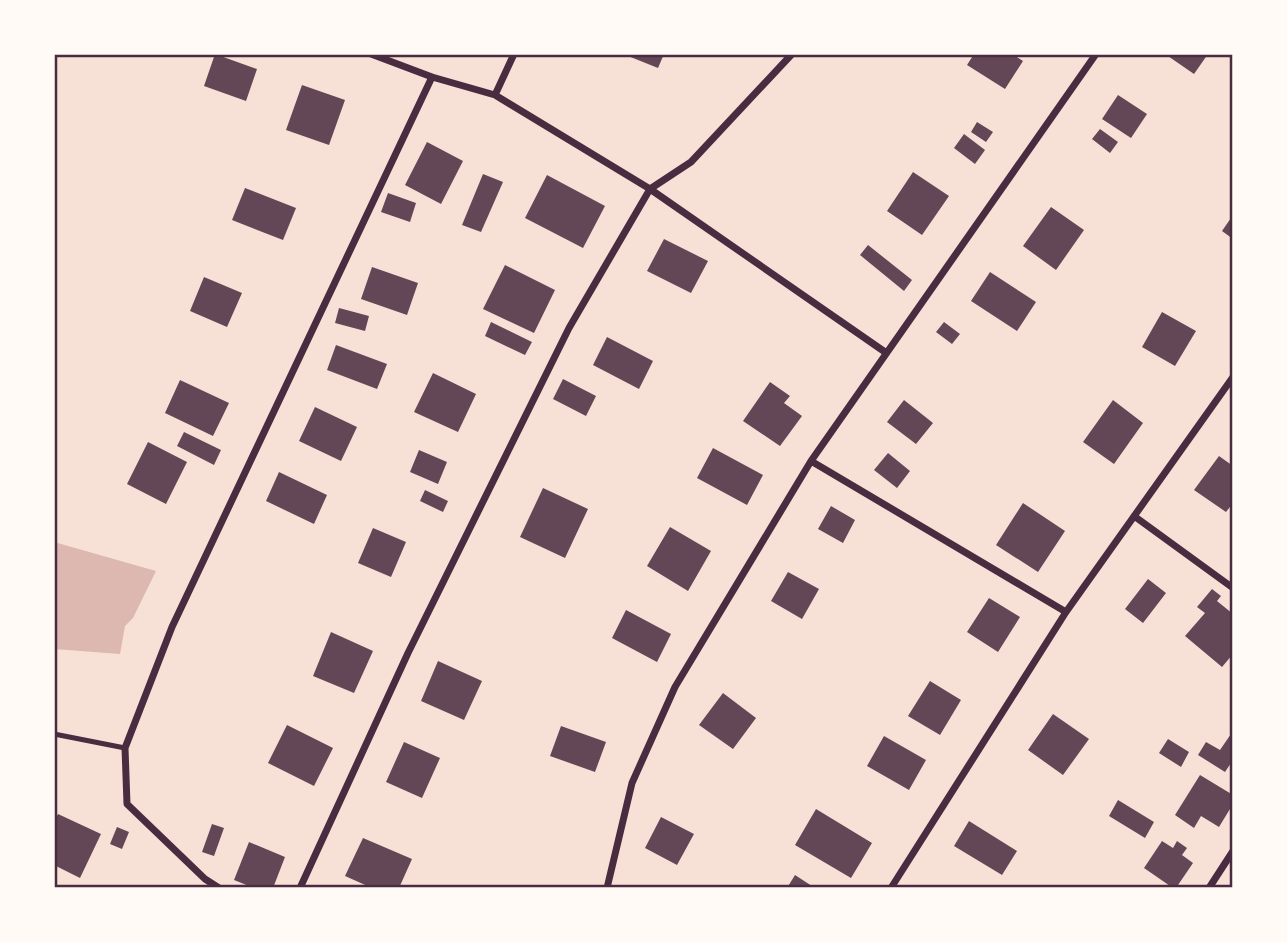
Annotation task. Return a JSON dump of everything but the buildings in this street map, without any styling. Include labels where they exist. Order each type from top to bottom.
[{"type":"street","points":[[371,54],[432,77],[495,95],[650,189],[885,352]]},
{"type":"street","points":[[495,95],[514,54]]},
{"type":"street","points":[[300,888],[408,653],[569,328],[650,189],[691,162],[792,54]]},
{"type":"street","points":[[607,888],[632,783],[675,687],[811,461],[1096,54]]},
{"type":"street","points":[[219,888],[205,879],[127,804],[125,748],[172,627],[432,77]]},
{"type":"street","points":[[891,888],[1066,612],[1233,377]]},
{"type":"street","points":[[811,461],[1066,612]]},
{"type":"street","points":[[1134,516],[1233,588]]},
{"type":"street","points":[[1209,888],[1233,851]]},
{"type":"lane","points":[[54,734],[125,748]]},
{"type":"shaded area","points":[[54,542],[156,571],[133,618],[125,626],[120,654],[54,649]]}]
